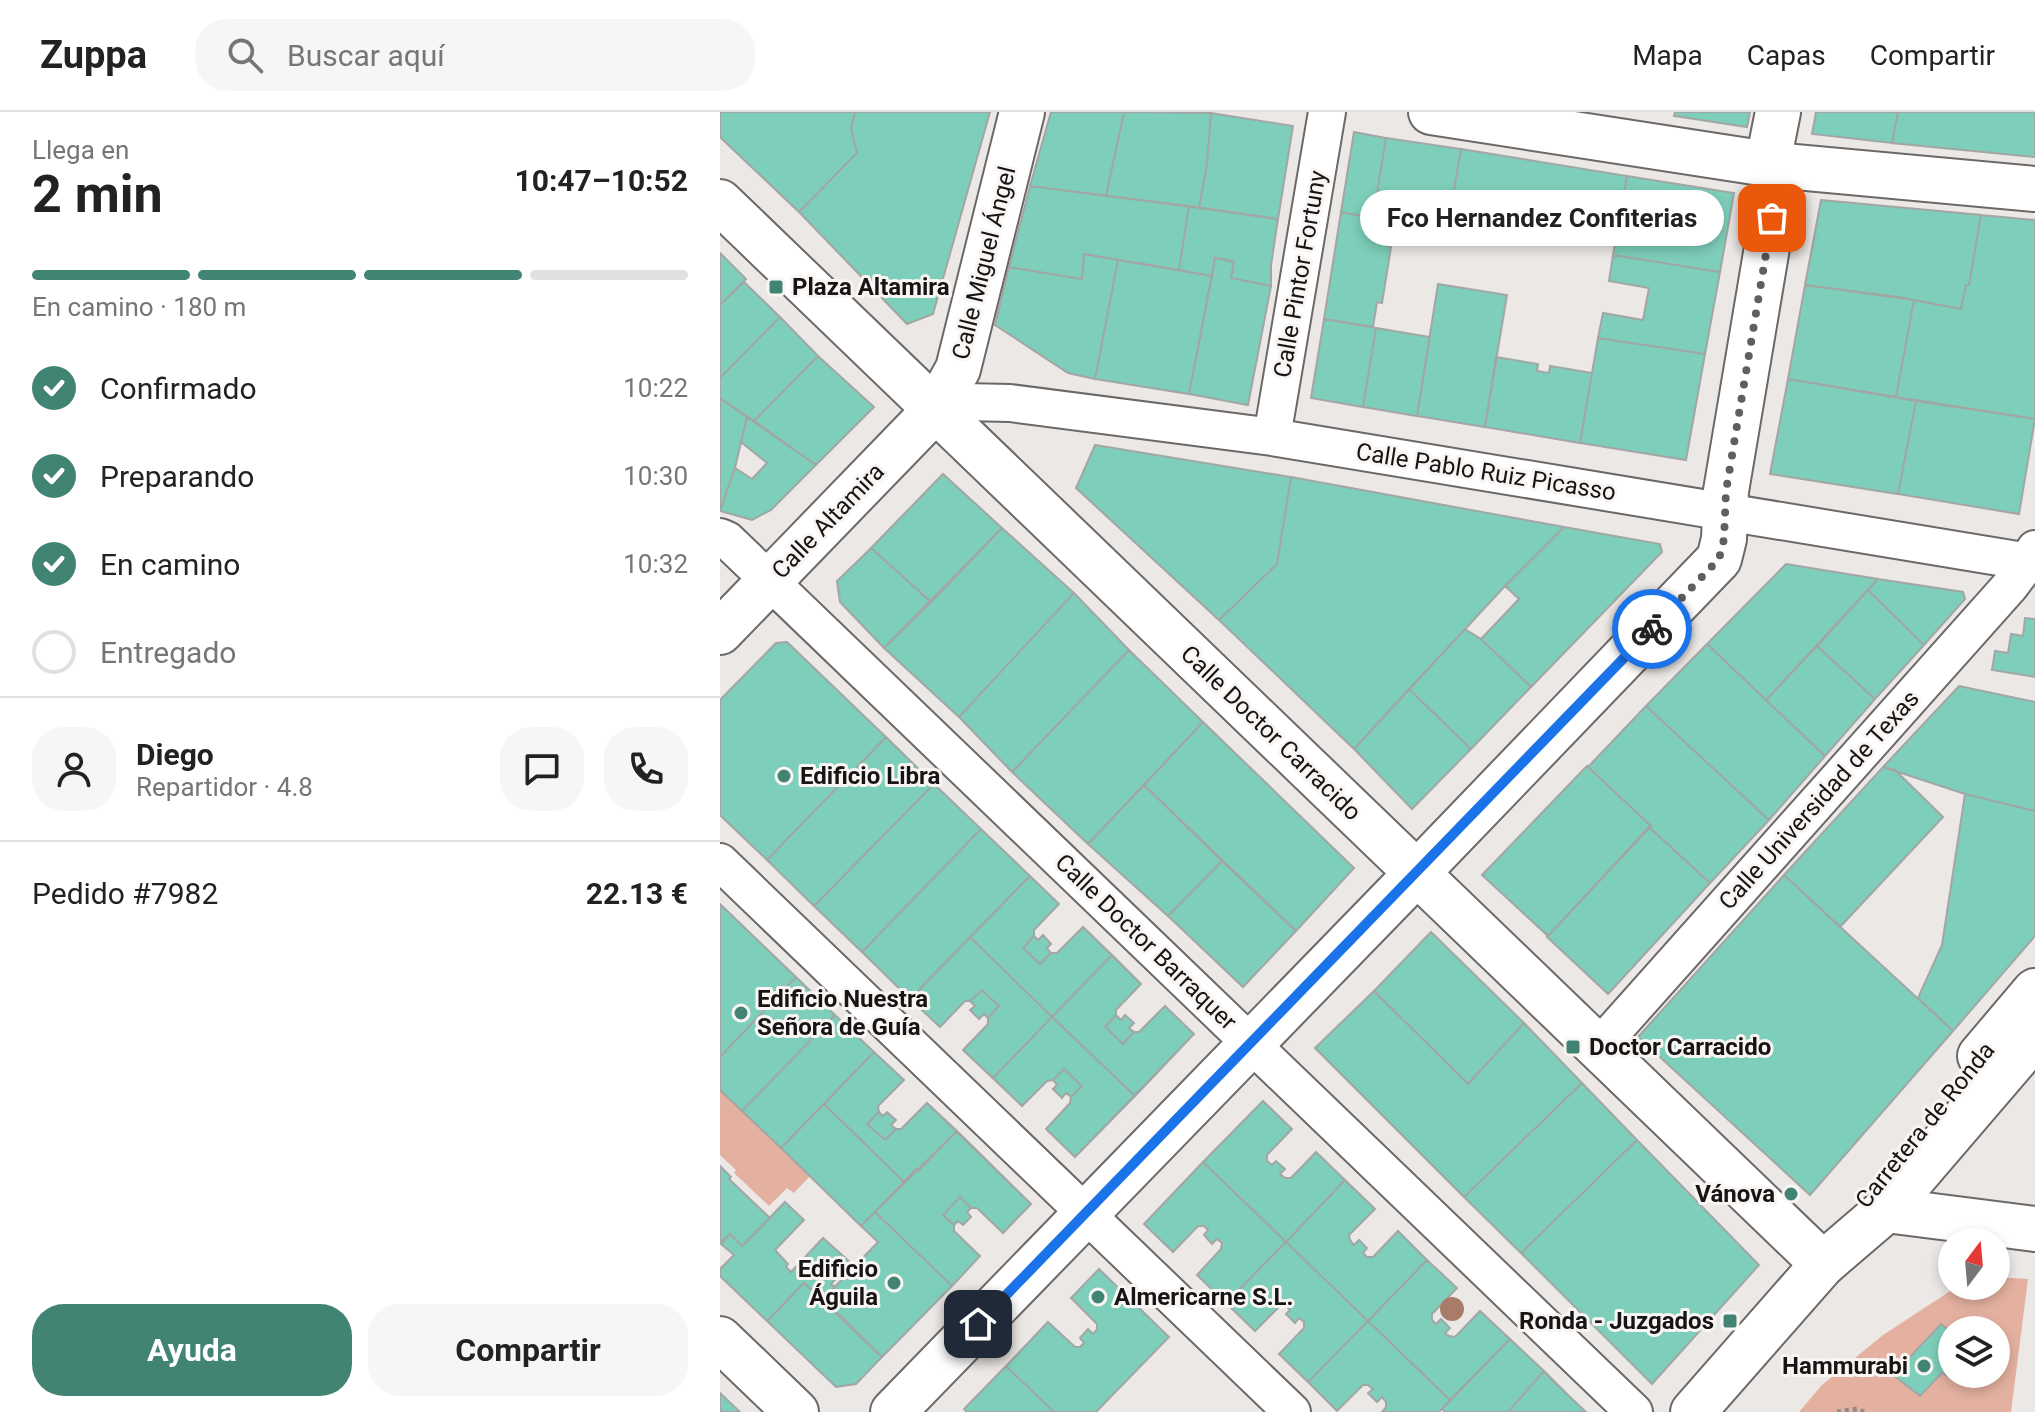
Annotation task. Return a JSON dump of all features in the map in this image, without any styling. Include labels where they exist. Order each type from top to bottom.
[{"type":"street","name":"Calle Miguel Ángel","points":[[935,410],[958,369],[1022,112]]},
{"type":"street","name":"Calle Pintor Fortuny","points":[[1272,437],[1327,112]]},
{"type":"street","points":[[1431,112],[1553,121],[1774,165],[2035,189]]},
{"type":"street","points":[[893,1412],[1719,559],[1724,539],[1728,476],[1777,188],[1772,142],[1778,112]]},
{"type":"street","name":"Calle Doctor Carracido","points":[[720,202],[1823,1264]]},
{"type":"street","name":"Calle Pablo Ruiz Picasso","points":[[935,410],[964,402],[1010,403],[1272,437],[1724,512],[2033,558]]},
{"type":"street","name":"Calle Altamira","points":[[720,632],[935,410]]},
{"type":"street","name":"Calle Doctor Barraquer","points":[[724,538],[1634,1412]]},
{"type":"street","name":"Calle Universidad de Texas","points":[[1598,1048],[2033,558]]},
{"type":"street","points":[[720,862],[1292,1412]]},
{"type":"street","name":"Carretera de Ronda","points":[[1823,1264],[1862,1198],[2035,991]]},
{"type":"street","name":"Carretera de Ronda","points":[[1693,1412],[1823,1264],[1886,1210],[2035,1036]]},
{"type":"street","points":[[1886,1210],[2035,1229]]},
{"type":"street","points":[[720,1339],[796,1412]]},
{"type":"path","points":[[1837,1412],[1857,1409],[1864,1412]]},
{"type":"shaded area","points":[[720,1090],[810,1176],[794,1193],[787,1188],[769,1206],[720,1155]]},
{"type":"shaded area","points":[[2010,1278],[2028,1279],[2011,1412],[1799,1412],[1822,1385],[1883,1335],[1938,1299],[2010,1300]]},
{"type":"building","points":[[720,112],[855,112],[851,129],[857,153],[799,212],[720,137]]},
{"type":"building","points":[[855,112],[990,112],[933,314],[907,324],[799,212],[857,153],[851,129]]},
{"type":"building","points":[[1051,112],[1124,112],[1106,196],[1030,186]]},
{"type":"building","points":[[1124,112],[1211,113],[1207,164],[1199,208],[1106,196]]},
{"type":"building","points":[[1675,112],[1750,112],[1747,127],[1674,116]]},
{"type":"building","points":[[1816,112],[1898,112],[1892,143],[1812,134]]},
{"type":"building","points":[[1898,112],[2035,112],[2035,157],[1892,143]]},
{"type":"building","points":[[1211,113],[1293,126],[1278,219],[1199,208],[1207,164]]},
{"type":"building","points":[[1354,132],[1386,138],[1373,218],[1341,212]]},
{"type":"building","points":[[1386,138],[1461,149],[1447,230],[1373,218]]},
{"type":"building","points":[[1461,149],[1627,176],[1615,245],[1449,219]]},
{"type":"building","points":[[1627,176],[1734,193],[1720,272],[1613,255]]},
{"type":"building","points":[[1030,186],[1189,206],[1179,270],[1084,254],[1082,279],[1009,267]]},
{"type":"building","points":[[1821,200],[1981,215],[1969,285],[1966,285],[1961,309],[1805,285]]},
{"type":"building","points":[[1189,206],[1278,219],[1271,286],[1231,278],[1234,262],[1224,259],[1215,258],[1212,276],[1179,270]]},
{"type":"building","points":[[1341,212],[1390,221],[1386,246],[1391,247],[1382,303],[1377,302],[1373,327],[1324,319]]},
{"type":"building","points":[[1981,215],[2035,220],[2035,419],[1896,397],[1914,300],[1961,309],[1966,285],[1969,285]]},
{"type":"building","points":[[720,253],[746,279],[720,305]]},
{"type":"building","points":[[1084,254],[1118,260],[1095,379],[1068,373],[995,325],[1009,267],[1082,279]]},
{"type":"building","points":[[1613,255],[1720,272],[1705,354],[1598,338],[1603,313],[1643,320],[1649,288],[1609,281]]},
{"type":"building","points":[[1215,258],[1234,262],[1231,278],[1271,286],[1248,405],[1189,394]]},
{"type":"building","points":[[1118,260],[1212,276],[1189,394],[1095,379]]},
{"type":"building","points":[[744,282],[780,317],[720,378],[720,305]]},
{"type":"building","points":[[1438,284],[1507,295],[1485,427],[1417,416]]},
{"type":"building","points":[[1805,285],[1914,300],[1896,397],[1788,379]]},
{"type":"building","points":[[780,317],[818,356],[754,421],[720,398],[720,378]]},
{"type":"building","points":[[1324,319],[1376,328],[1363,407],[1311,398]]},
{"type":"building","points":[[1376,328],[1430,337],[1417,416],[1363,407]]},
{"type":"building","points":[[1598,338],[1705,354],[1686,460],[1580,443]]},
{"type":"building","points":[[818,356],[874,407],[816,465],[754,421]]},
{"type":"building","points":[[1496,357],[1538,364],[1537,371],[1549,373],[1550,366],[1592,373],[1580,443],[1485,427]]},
{"type":"building","points":[[1788,379],[1916,401],[1898,494],[1770,474]]},
{"type":"building","points":[[720,398],[747,417],[735,468],[720,510]]},
{"type":"building","points":[[1916,401],[2035,419],[2019,514],[1898,494]]},
{"type":"building","points":[[747,417],[816,465],[771,510],[752,520],[720,511],[735,468],[752,479],[767,463],[741,442]]},
{"type":"building","points":[[1095,445],[1291,477],[1277,564],[1219,620],[1076,488]]},
{"type":"building","points":[[943,474],[1002,528],[931,602],[871,548]]},
{"type":"building","points":[[1291,477],[1564,527],[1354,749],[1219,620],[1277,564]]},
{"type":"building","points":[[1564,527],[1660,544],[1662,552],[1531,687],[1481,639],[1519,599],[1505,586]]},
{"type":"building","points":[[1002,528],[1074,593],[959,717],[884,648]]},
{"type":"building","points":[[871,548],[931,602],[884,648],[840,602],[837,581]]},
{"type":"building","points":[[1786,564],[1878,579],[1766,700],[1707,644]]},
{"type":"building","points":[[1878,579],[1963,592],[1965,599],[1924,645],[1868,590]]},
{"type":"building","points":[[1868,590],[1924,645],[1875,699],[1817,646]]},
{"type":"building","points":[[1074,593],[1129,650],[1012,772],[959,717]]},
{"type":"building","points":[[2025,618],[2035,619],[2035,677],[1992,670],[1995,651],[2008,653],[2011,634],[2023,636]]},
{"type":"building","points":[[1465,629],[1481,639],[1531,687],[1471,749],[1409,689]]},
{"type":"building","name":"Edificio Libra","points":[[787,642],[886,737],[767,860],[720,815],[720,700],[776,643]]},
{"type":"building","points":[[1707,644],[1825,756],[1769,820],[1646,706]]},
{"type":"building","points":[[1817,646],[1875,699],[1825,756],[1766,700]]},
{"type":"building","points":[[1129,650],[1203,722],[1088,844],[1012,772]]},
{"type":"building","points":[[1959,686],[2035,702],[2035,811],[1965,794],[1883,767]]},
{"type":"building","points":[[1409,689],[1471,749],[1412,809],[1354,749]]},
{"type":"building","points":[[1646,706],[1769,820],[1710,883],[1588,767]]},
{"type":"building","points":[[1203,722],[1354,868],[1296,931],[1144,785]]},
{"type":"building","name":"Edificio Libra","points":[[886,737],[934,784],[814,906],[767,860]]},
{"type":"building","points":[[1587,766],[1651,826],[1548,936],[1482,875]]},
{"type":"building","points":[[1883,767],[1895,770],[1943,817],[1840,927],[1784,875]]},
{"type":"building","points":[[934,784],[981,829],[862,952],[814,906]]},
{"type":"building","points":[[1144,785],[1222,861],[1168,916],[1088,844]]},
{"type":"building","points":[[1965,794],[2035,811],[2035,936],[1953,1031],[1918,998],[1942,945]]},
{"type":"building","points":[[1649,827],[1710,883],[1608,994],[1547,937]]},
{"type":"building","points":[[981,829],[1030,876],[910,999],[862,952]]},
{"type":"building","points":[[1222,861],[1296,931],[1243,987],[1168,916]]},
{"type":"building","points":[[1784,875],[1953,1031],[1810,1195],[1638,1037]]},
{"type":"building","points":[[1030,876],[1059,904],[1034,930],[1038,940],[1043,935],[1051,944],[1047,948],[1051,953],[1057,953],[1083,927],[1112,955],[1052,1017],[970,937]]},
{"type":"building","points":[[1030,876],[1059,904],[1034,930],[1034,936],[1023,948],[1040,964],[1051,953],[1057,953],[1083,927],[1141,984],[1116,1010],[1116,1015],[1105,1027],[1123,1044],[1165,1006],[1194,1034],[1075,1157],[1046,1129],[1082,1086],[1064,1069],[1022,1106],[963,1050],[988,1024],[988,1018],[999,1006],[982,990],[970,1001],[965,1001],[940,1027],[910,999]]},
{"type":"building","name":"Edificio Nuestra Señora de Guía","points":[[720,904],[796,977],[720,1057]]},
{"type":"building","points":[[1431,932],[1524,1023],[1468,1084],[1374,991]]},
{"type":"building","points":[[970,937],[1052,1017],[993,1078],[963,1050],[988,1024],[984,1014],[979,1019],[970,1010],[975,1006],[965,1001],[940,1027],[910,999]]},
{"type":"building","points":[[1112,955],[1141,984],[1116,1010],[1121,1020],[1125,1015],[1134,1023],[1129,1028],[1139,1032],[1165,1006],[1194,1034],[1135,1096],[1052,1017]]},
{"type":"building","points":[[796,977],[835,1015],[742,1111],[720,1090],[720,1057]]},
{"type":"building","points":[[1374,991],[1468,1084],[1524,1023],[1582,1083],[1464,1197],[1315,1048]]},
{"type":"building","points":[[835,1015],[874,1052],[781,1148],[742,1111]]},
{"type":"building","points":[[1052,1017],[1135,1096],[1075,1157],[1046,1129],[1070,1103],[1071,1097],[1066,1093],[1062,1098],[1053,1089],[1057,1085],[1053,1080],[1047,1081],[1022,1106],[993,1078]]},
{"type":"building","points":[[874,1052],[904,1080],[878,1106],[883,1116],[887,1112],[896,1120],[891,1125],[901,1129],[927,1103],[957,1131],[904,1182],[824,1104]]},
{"type":"building","points":[[874,1052],[904,1080],[878,1106],[879,1112],[867,1124],[885,1140],[927,1103],[1031,1204],[1003,1233],[977,1208],[971,1208],[960,1197],[943,1215],[954,1225],[954,1231],[980,1256],[952,1286],[875,1212],[904,1182],[824,1104]]},
{"type":"building","points":[[1582,1083],[1637,1140],[1521,1253],[1464,1197]]},
{"type":"building","points":[[1263,1101],[1292,1129],[1267,1155],[1267,1161],[1272,1165],[1276,1161],[1285,1169],[1280,1174],[1291,1178],[1316,1152],[1345,1180],[1286,1242],[1203,1162]]},
{"type":"building","points":[[824,1104],[904,1182],[861,1226],[781,1148]]},
{"type":"building","points":[[957,1131],[1031,1204],[1003,1233],[977,1208],[967,1212],[971,1217],[963,1225],[958,1221],[954,1225],[954,1231],[980,1256],[952,1286],[875,1212]]},
{"type":"building","points":[[1637,1140],[1759,1265],[1652,1384],[1521,1253]]},
{"type":"building","points":[[1203,1162],[1286,1242],[1226,1303],[1197,1275],[1221,1249],[1222,1243],[1217,1239],[1212,1244],[1204,1235],[1208,1230],[1198,1226],[1173,1252],[1144,1224]]},
{"type":"building","points":[[720,1166],[731,1177],[729,1179],[770,1218],[742,1246],[730,1234],[720,1243]]},
{"type":"building","points":[[1345,1180],[1375,1209],[1349,1235],[1354,1245],[1359,1240],[1367,1248],[1363,1253],[1373,1257],[1398,1231],[1427,1260],[1368,1321],[1286,1242]]},
{"type":"building","points":[[785,1202],[804,1220],[775,1250],[791,1272],[823,1238],[851,1263],[831,1284],[835,1287],[822,1300],[804,1283],[767,1321],[720,1276],[720,1269],[734,1255],[721,1244],[730,1234],[742,1246]]},
{"type":"building","name":"Edificio Águila","points":[[875,1212],[952,1286],[882,1357],[823,1299],[878,1242],[861,1226]]},
{"type":"building","points":[[1286,1242],[1368,1321],[1308,1382],[1279,1354],[1304,1328],[1304,1322],[1299,1318],[1295,1323],[1286,1314],[1290,1310],[1280,1306],[1255,1331],[1226,1303]]},
{"type":"building","points":[[1427,1260],[1457,1288],[1432,1314],[1436,1324],[1441,1319],[1450,1328],[1445,1333],[1455,1337],[1480,1311],[1510,1339],[1450,1400],[1368,1321]]},
{"type":"building","points":[[1099,1269],[1169,1337],[1096,1412],[1054,1412],[1006,1366],[1048,1322],[1075,1347],[1084,1343],[1080,1338],[1088,1329],[1093,1334],[1097,1324],[1071,1298]]},
{"type":"building","points":[[804,1283],[882,1357],[856,1384],[836,1387],[767,1321]]},
{"type":"building","points":[[1368,1321],[1450,1400],[1439,1412],[1382,1412],[1386,1402],[1382,1397],[1377,1402],[1368,1393],[1373,1389],[1368,1385],[1363,1385],[1337,1411],[1308,1382]]},
{"type":"building","points":[[1938,1327],[1938,1377],[1920,1396],[1893,1375]]},
{"type":"building","points":[[1510,1339],[1544,1371],[1508,1412],[1445,1412],[1442,1409]]},
{"type":"building","points":[[1006,1366],[1054,1412],[967,1412],[964,1409]]},
{"type":"building","points":[[1544,1371],[1552,1380],[1586,1412],[1508,1412]]},
{"type":"building","points":[[1544,1371],[1570,1397],[1586,1412],[1508,1412]]},
{"type":"building","points":[[720,1393],[740,1412],[720,1412]]},
{"type":"way so far","points":[[1652,629],[1719,559],[1724,539],[1726,491],[1772,218]]},
{"type":"place","name":"Fco Hernandez Confiterias","points":[[1772,218]]},
{"type":"place","name":"Plaza Altamira","points":[[776,287]]},
{"type":"place","name":"Edificio Libra","points":[[784,776]]},
{"type":"place","name":"Edificio Nuestra Señora de Guía","points":[[741,1013]]},
{"type":"place","name":"Doctor Carracido","points":[[1573,1047]]},
{"type":"place","name":"Vánova","points":[[1791,1194]]},
{"type":"place","name":"Edificio Águila","points":[[894,1283]]},
{"type":"place","name":"Almericarne S.L.","points":[[1098,1297]]},
{"type":"place","name":"Ronda - Juzgados","points":[[1730,1321]]},
{"type":"place","name":"Hammurabi","points":[[1924,1366]]},
{"type":"route","points":[[978,1324],[1652,629]]}]
